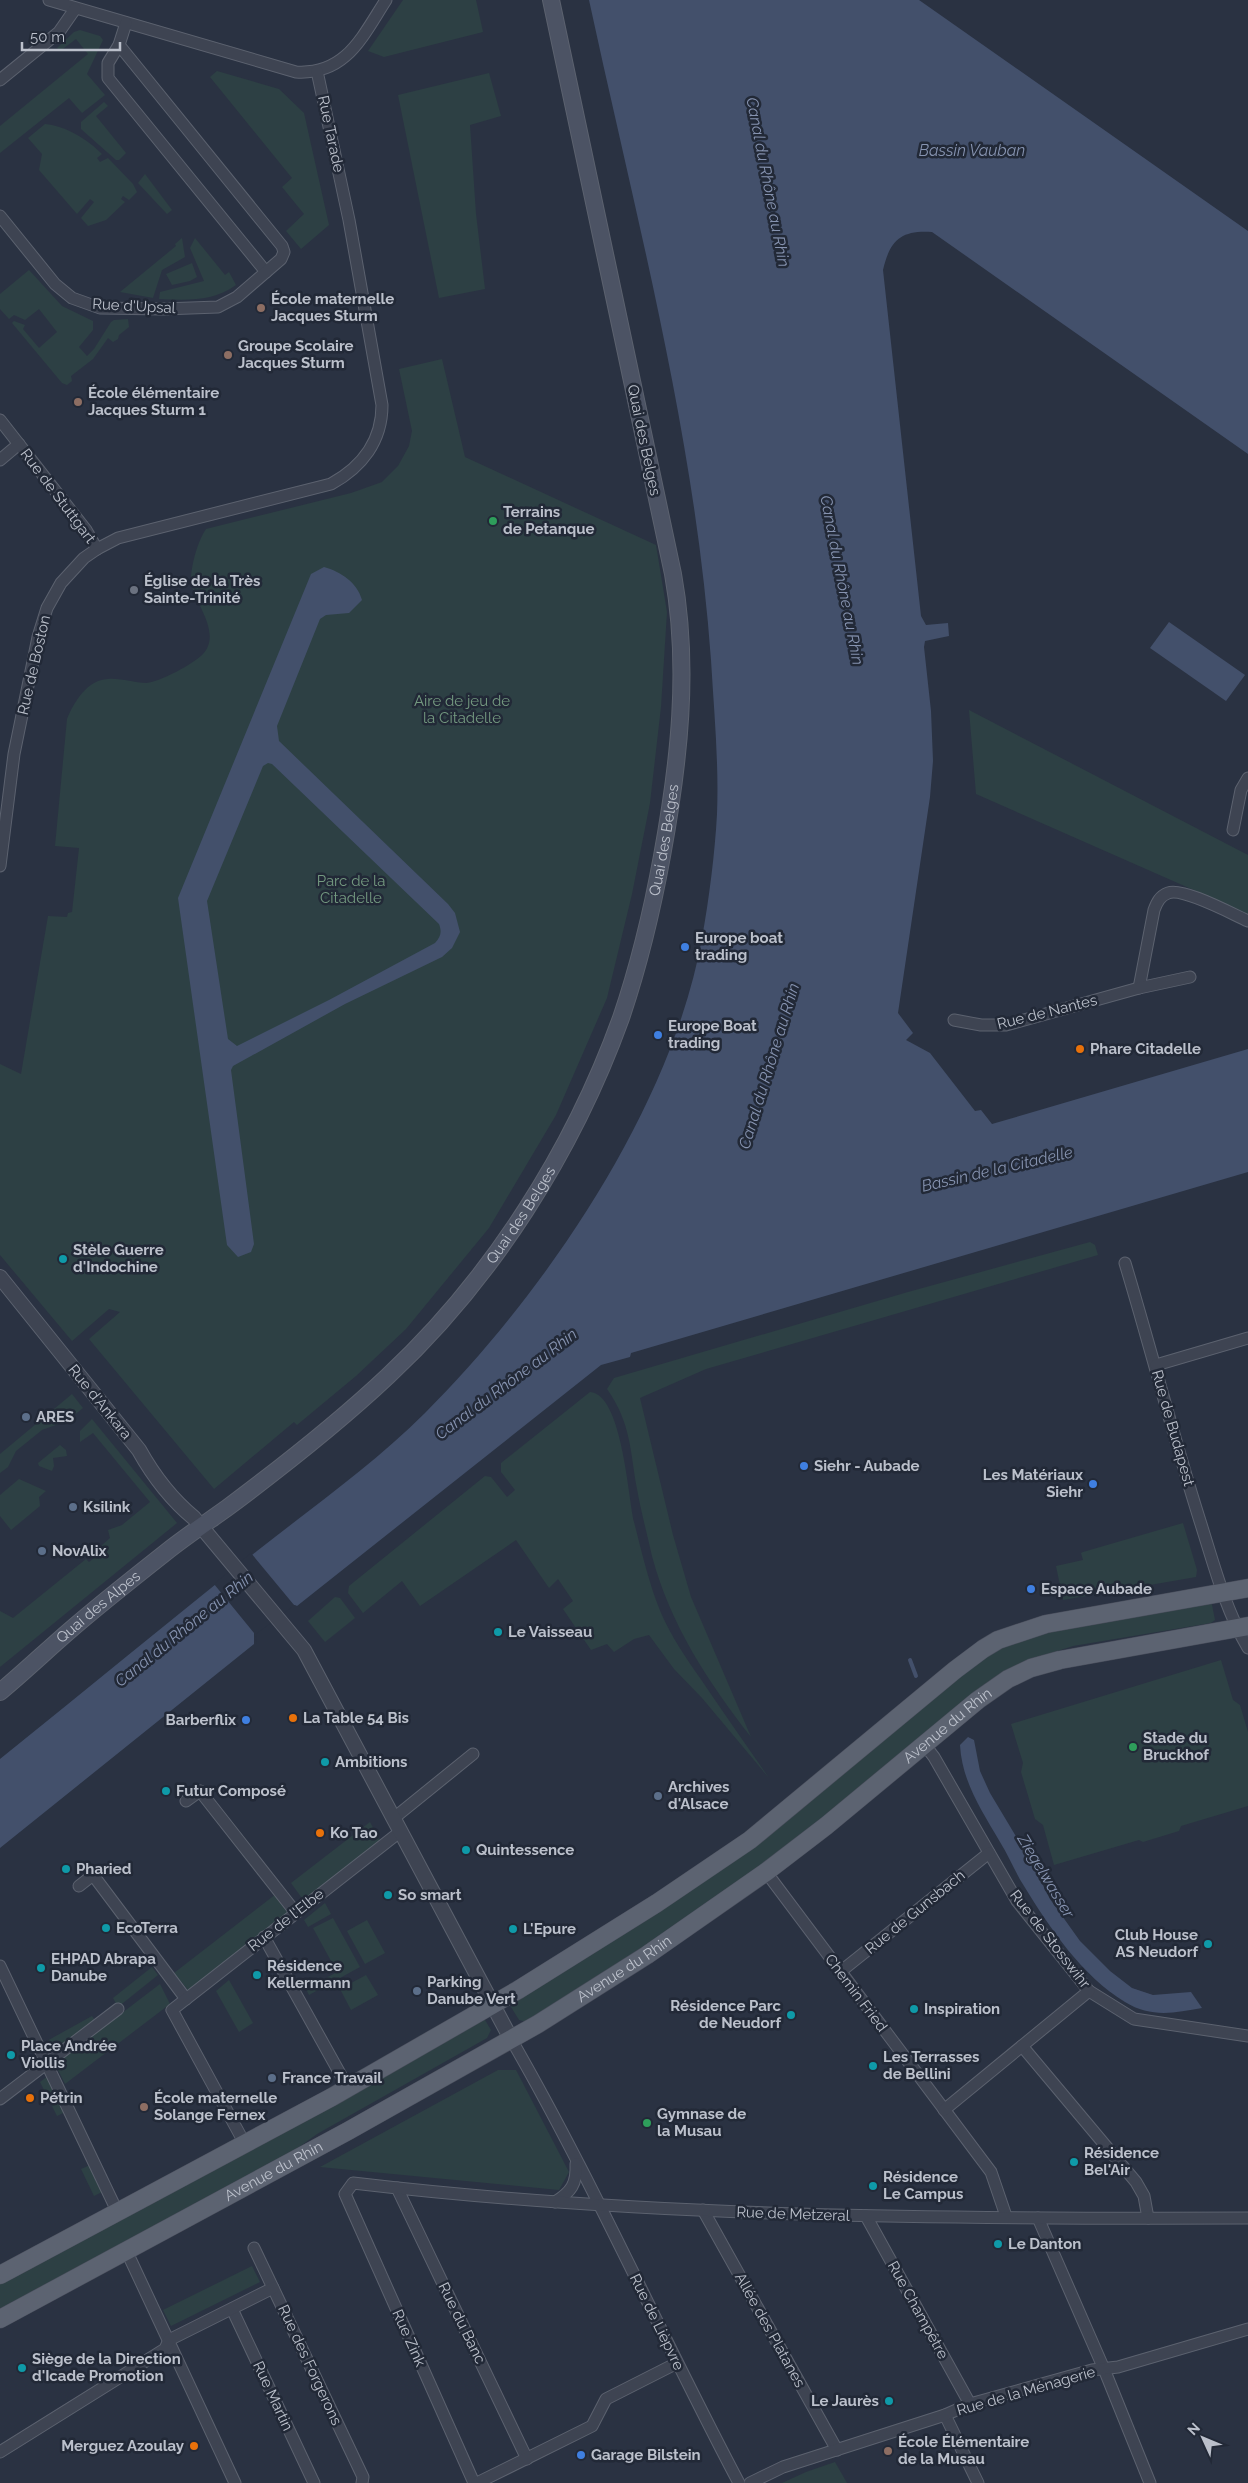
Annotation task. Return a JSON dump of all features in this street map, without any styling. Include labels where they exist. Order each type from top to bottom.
[{"type":"main road","name":"Quai des Belges","points":[[200,1527],[318,1438],[390,1374],[455,1305],[489,1262],[543,1181],[571,1130],[604,1060],[630,989],[654,900],[665,839],[680,725],[682,630],[673,574],[550,0]]},
{"type":"main road","name":"Quai des Alpes","points":[[0,1692],[69,1630],[200,1527]]},
{"type":"main road","points":[[0,2275],[348,2088],[493,2005],[657,1903],[750,1840],[983,1649],[1014,1633],[1046,1624],[1248,1588]]},
{"type":"main road","name":"Avenue du Rhin","points":[[0,2319],[348,2131],[511,2039],[647,1956],[766,1872],[978,1700],[1008,1679],[1031,1668],[1060,1660],[1242,1627]]},
{"type":"street","points":[[49,0],[296,72],[317,71],[334,65],[349,54],[386,0]]},
{"type":"street","points":[[0,80],[59,32],[75,9]]},
{"type":"street","points":[[126,23],[119,45],[108,63],[108,78],[266,272]]},
{"type":"street","name":"Rue d'Upsal","points":[[0,216],[55,284],[72,298],[90,306],[163,309],[212,308],[228,303],[281,259],[284,252],[282,246],[119,45]]},
{"type":"street","name":"Rue Tarade","points":[[317,71],[349,220],[382,405],[379,432],[367,454],[358,465]]},
{"type":"street","name":"Rue de Stuttgart","points":[[0,420],[86,530],[97,548]]},
{"type":"street","points":[[0,460],[19,444]]},
{"type":"street","name":"Rue de Boston","points":[[0,866],[14,754],[42,623],[53,596],[61,583],[84,558],[97,548],[134,532],[321,487],[342,477],[358,465]]},
{"type":"street","points":[[1233,830],[1241,790],[1248,778]]},
{"type":"street","points":[[1139,988],[1154,910],[1159,898],[1167,893],[1184,893],[1248,921]]},
{"type":"street","name":"Rue de Nantes","points":[[954,1020],[982,1025],[1006,1025],[1139,988],[1190,978]]},
{"type":"street","name":"Rue de Budapest","points":[[1125,1263],[1156,1365],[1187,1480],[1223,1592]]},
{"type":"street","name":"Rue d'Ankara","points":[[0,1277],[139,1450],[155,1477],[228,1559],[304,1650],[511,2039]]},
{"type":"street","points":[[1156,1365],[1248,1338]]},
{"type":"street","points":[[1223,1592],[1242,1627],[1248,1648]]},
{"type":"street","name":"Rue de Stosswihr","points":[[924,1744],[934,1757],[1017,1901],[1089,1991],[1134,2018],[1210,2032],[1248,2036]]},
{"type":"street","points":[[394,1818],[473,1754]]},
{"type":"street","points":[[186,1802],[200,1791],[296,1913]]},
{"type":"street","name":"Rue de l'Elbe","points":[[245,2144],[172,2010],[296,1913],[334,1890],[401,1831]]},
{"type":"street","name":"Rue de Gunsbach","points":[[840,1972],[989,1853]]},
{"type":"street","name":"Chemin Fried","points":[[766,1872],[991,2172],[1006,2216]]},
{"type":"street","points":[[79,1886],[93,1875],[186,1999]]},
{"type":"street","points":[[264,1937],[348,2088]]},
{"type":"street","points":[[0,1966],[118,2213]]},
{"type":"street","points":[[944,2110],[1089,1991]]},
{"type":"street","points":[[0,2099],[118,2009]]},
{"type":"street","name":"Rue de Lièpvre","points":[[511,2039],[600,2204],[677,2363],[739,2483]]},
{"type":"street","points":[[1022,2046],[1136,2182],[1144,2196],[1148,2218]]},
{"type":"street","points":[[555,2202],[572,2190],[577,2177],[576,2161]]},
{"type":"street","name":"Rue de Metzeral","points":[[345,2194],[353,2183],[555,2202],[703,2210],[866,2216],[1248,2218]]},
{"type":"street","name":"Rue du Banc","points":[[397,2188],[527,2459]]},
{"type":"street","name":"Rue Zink","points":[[345,2194],[476,2483]]},
{"type":"street","name":"Allée des Platanes","points":[[703,2210],[837,2450]]},
{"type":"street","name":"Rue Champêtre","points":[[866,2216],[970,2404]]},
{"type":"street","points":[[1038,2218],[1104,2369],[1150,2483]]},
{"type":"street","name":"Rue des Forgerons","points":[[254,2248],[363,2477],[362,2483]]},
{"type":"street","points":[[126,2250],[235,2483]]},
{"type":"street","points":[[0,2452],[161,2352],[165,2349],[169,2340],[272,2288]]},
{"type":"street","name":"Rue Martin","points":[[232,2309],[314,2483]]},
{"type":"street","name":"Rue de la Ménagerie","points":[[750,2483],[783,2467],[945,2415],[970,2404],[1092,2370],[1114,2368],[1248,2329]]},
{"type":"street","points":[[476,2483],[592,2426],[606,2399],[677,2363]]},
{"type":"street","points":[[945,2415],[978,2483]]},
{"type":"green space","points":[[403,0],[476,0],[483,32],[384,57],[368,51]]},
{"type":"green space","points":[[80,30],[100,36],[103,40],[87,74],[105,95],[82,113],[69,98],[0,153],[0,126],[88,54],[76,39],[60,51],[57,48],[74,32]]},
{"type":"green space","points":[[217,71],[279,89],[304,113],[329,225],[301,249],[286,231],[304,214],[282,187],[292,178],[210,77]]},
{"type":"green space","points":[[489,73],[501,116],[470,125],[476,214],[485,289],[439,298],[398,95]]},
{"type":"green space","points":[[104,102],[108,106],[96,116],[126,153],[119,160],[116,160],[81,129],[81,122]]},
{"type":"green space","points":[[45,124],[61,127],[90,143],[102,154],[97,158],[100,162],[108,158],[133,184],[137,192],[129,200],[123,196],[121,199],[125,202],[106,220],[88,226],[81,218],[94,202],[90,199],[77,214],[39,170],[42,154],[28,138]]},
{"type":"green space","points":[[145,174],[172,210],[167,214],[138,183]]},
{"type":"green space","points":[[182,238],[185,257],[162,270],[153,298],[120,292],[176,246],[175,244]]},
{"type":"green space","points":[[195,238],[225,275],[229,272],[236,285],[227,291],[199,299],[159,299],[160,292],[204,281],[190,248]]},
{"type":"green space","points":[[192,263],[197,277],[190,281],[172,285],[166,274]]},
{"type":"green space","points":[[29,270],[62,306],[93,321],[93,330],[79,347],[87,356],[94,349],[111,322],[128,319],[129,327],[119,335],[118,339],[113,342],[108,338],[93,359],[71,376],[72,381],[67,385],[62,383],[12,323],[14,321],[25,325],[23,329],[39,348],[57,332],[39,309],[25,320],[14,315],[9,319],[0,309],[0,294]]},
{"type":"green space","name":"Parc de la Citadelle","points":[[442,359],[465,457],[656,545],[667,612],[661,707],[650,803],[632,894],[607,998],[556,1115],[489,1228],[406,1329],[356,1376],[297,1425],[294,1422],[214,1489],[89,1339],[120,1312],[109,1309],[72,1341],[0,1255],[0,1064],[21,1074],[48,916],[67,917],[68,913],[72,912],[79,848],[55,846],[67,719],[82,693],[100,680],[152,682],[176,672],[199,658],[208,646],[210,638],[206,620],[192,587],[191,574],[194,557],[206,529],[351,493],[382,482],[398,466],[409,446],[412,431],[399,369]]},
{"type":"green space","points":[[969,710],[1248,855],[1248,914],[976,794]]},
{"type":"green space","points":[[1090,1242],[1095,1245],[1098,1255],[706,1369],[640,1398],[673,1535],[691,1597],[751,1737],[720,1695],[692,1651],[669,1605],[652,1556],[625,1425],[615,1401],[607,1389],[614,1378],[908,1292]]},
{"type":"green space","points":[[590,1392],[601,1397],[610,1410],[616,1427],[622,1448],[634,1522],[649,1580],[665,1622],[689,1663],[769,1778],[702,1698],[674,1669],[649,1635],[634,1639],[614,1652],[607,1644],[591,1650],[563,1609],[573,1601],[558,1579],[549,1588],[516,1540],[420,1606],[402,1581],[363,1613],[348,1593],[349,1586],[485,1476],[491,1477],[507,1497],[515,1490],[501,1472],[501,1463]]},
{"type":"green space","points":[[72,1394],[83,1408],[67,1421],[42,1430],[16,1451],[8,1467],[0,1473],[0,1454]]},
{"type":"green space","points":[[92,1419],[177,1523],[0,1667],[0,1611],[13,1618],[86,1559],[89,1562],[104,1550],[101,1546],[110,1538],[108,1530],[122,1525],[150,1502],[93,1433],[80,1442],[80,1431]]},
{"type":"green space","points":[[60,1445],[66,1450],[67,1456],[53,1458],[54,1466],[52,1471],[39,1466],[38,1463]]},
{"type":"green space","points":[[19,1479],[46,1491],[39,1497],[40,1506],[11,1530],[0,1516],[0,1495]]},
{"type":"green space","points":[[1183,1523],[1197,1570],[1196,1577],[1063,1600],[1056,1566],[1083,1560],[1081,1553],[1083,1552]]},
{"type":"green space","points":[[335,1597],[340,1598],[355,1618],[325,1642],[308,1621]]},
{"type":"green space","points":[[1211,1600],[1215,1620],[1211,1623],[1073,1646],[1024,1662],[715,1901],[527,2022],[519,2020],[511,2007],[512,2002],[637,1926],[701,1882],[991,1651],[1023,1637]]},
{"type":"green space","name":"Stade du Bruckhof","points":[[1221,1660],[1233,1700],[1240,1705],[1248,1732],[1248,1806],[1181,1826],[1179,1831],[1143,1842],[1139,1840],[1054,1865],[1043,1825],[1035,1819],[1021,1772],[1023,1763],[1011,1724]]},
{"type":"green space","points":[[370,1822],[381,1843],[304,1901],[291,1883]]},
{"type":"green space","points":[[276,1894],[290,1913],[188,1990],[174,1973]]},
{"type":"green space","points":[[325,1903],[331,1914],[308,1927],[304,1920]]},
{"type":"green space","points":[[333,1918],[360,1967],[309,1995],[306,1989],[337,1972],[313,1928]]},
{"type":"green space","points":[[367,1920],[385,1953],[365,1964],[347,1931]]},
{"type":"green space","points":[[152,1967],[158,1975],[118,2007],[113,1998]]},
{"type":"green space","points":[[366,1975],[378,1995],[351,2010],[340,1989]]},
{"type":"green space","points":[[229,1980],[253,2023],[239,2032],[216,1991]]},
{"type":"green space","points":[[160,1984],[170,2004],[65,2084],[55,2064]]},
{"type":"green space","points":[[92,2016],[97,2023],[53,2057],[45,2042]]},
{"type":"green space","points":[[480,2019],[485,2020],[491,2030],[487,2038],[317,2134],[284,2158],[0,2312],[0,2282]]},
{"type":"green space","points":[[498,2070],[516,2070],[569,2172],[559,2190],[320,2167]]},
{"type":"green space","points":[[48,2076],[65,2112],[57,2116],[40,2082]]},
{"type":"green space","points":[[90,2165],[102,2192],[94,2196],[81,2169]]},
{"type":"green space","points":[[252,2266],[260,2282],[171,2326],[163,2310]]},
{"type":"green space","points":[[835,2462],[847,2483],[782,2483],[806,2472]]},
{"type":"water","points":[[589,0],[919,0],[1248,231],[1248,454],[932,232],[912,233],[898,239],[889,251],[883,270],[921,616],[926,625],[948,623],[949,636],[925,641],[924,647],[931,711],[933,761],[930,797],[898,1013],[913,1033],[906,1040],[930,1053],[975,1111],[981,1110],[992,1124],[1248,1049],[1248,1172],[631,1353],[630,1357],[601,1365],[297,1606],[291,1604],[254,1633],[254,1644],[0,1848],[0,1759],[385,1450],[425,1413],[470,1365],[515,1312],[557,1255],[597,1194],[633,1131],[663,1067],[686,1002],[705,923],[717,814],[716,737],[703,576],[692,493],[662,328]]},
{"type":"water","points":[[324,567],[336,572],[352,583],[362,600],[349,613],[326,615],[320,619],[277,726],[279,741],[448,904],[455,913],[460,932],[452,948],[442,957],[345,1004],[233,1066],[231,1070],[254,1244],[251,1252],[238,1257],[227,1245],[178,898],[311,574]],"holes":[[[268,763],[272,764],[439,924],[440,934],[435,943],[329,1000],[237,1046],[228,1039],[207,901],[263,766]]]},
{"type":"water","points":[[1169,622],[1245,675],[1226,701],[1150,648]]},
{"type":"water","points":[[968,1737],[974,1740],[980,1771],[990,1793],[1029,1858],[1050,1899],[1080,1941],[1110,1971],[1132,1988],[1153,1995],[1191,1992],[1202,2008],[1163,2013],[1135,2007],[1109,1991],[1068,1950],[1021,1881],[974,1796],[965,1771],[960,1745]]},
{"type":"pier","points":[[251,1553],[294,1605],[300,1607],[292,1607],[256,1634],[257,1644],[254,1633],[214,1584]]},
{"type":"waterway","name":"Ziegelwasser","points":[[910,1660],[916,1676]]},
{"type":"place","name":"École maternelle Jacques Sturm","points":[[261,308]]},
{"type":"place","name":"Groupe Scolaire Jacques Sturm","points":[[228,355]]},
{"type":"place","name":"École élémentaire Jacques Sturm 1","points":[[78,402]]},
{"type":"place","name":"Terrains de Petanque","points":[[493,521]]},
{"type":"place","name":"Église de la Très Sainte-Trinité","points":[[134,590]]},
{"type":"place","name":"Europe boat trading","points":[[685,947]]},
{"type":"place","name":"Europe Boat trading","points":[[658,1035]]},
{"type":"place","name":"Phare Citadelle","points":[[1080,1049]]},
{"type":"place","name":"Stèle Guerre d'Indochine","points":[[63,1259]]},
{"type":"place","name":"ARES","points":[[26,1417]]},
{"type":"place","name":"Siehr - Aubade","points":[[804,1466]]},
{"type":"place","name":"Les Matériaux Siehr","points":[[1093,1484]]},
{"type":"place","name":"Ksilink","points":[[73,1507]]},
{"type":"place","name":"NovAlix","points":[[42,1551]]},
{"type":"place","name":"Espace Aubade","points":[[1031,1589]]},
{"type":"place","name":"Le Vaisseau","points":[[498,1632]]},
{"type":"place","name":"La Table 54 Bis","points":[[293,1718]]},
{"type":"place","name":"Barberflix","points":[[246,1720]]},
{"type":"place","name":"Stade du Bruckhof","points":[[1133,1747]]},
{"type":"place","name":"Ambitions","points":[[325,1762]]},
{"type":"place","name":"Futur Composé","points":[[166,1791]]},
{"type":"place","name":"Archives d'Alsace","points":[[658,1796]]},
{"type":"place","name":"Ko Tao","points":[[320,1833]]},
{"type":"place","name":"Quintessence","points":[[466,1850]]},
{"type":"place","name":"Pharied","points":[[66,1869]]},
{"type":"place","name":"So smart","points":[[388,1895]]},
{"type":"place","name":"EcoTerra","points":[[106,1928]]},
{"type":"place","name":"L'Epure","points":[[513,1929]]},
{"type":"place","name":"Club House AS Neudorf","points":[[1208,1944]]},
{"type":"place","name":"EHPAD Abrapa Danube","points":[[41,1968]]},
{"type":"place","name":"Résidence Kellermann","points":[[257,1975]]},
{"type":"place","name":"Parking Danube Vert","points":[[417,1991]]},
{"type":"place","name":"Inspiration","points":[[914,2009]]},
{"type":"place","name":"Résidence Parc de Neudorf","points":[[791,2015]]},
{"type":"place","name":"Place Andrée Viollis","points":[[11,2055]]},
{"type":"place","name":"Les Terrasses de Bellini","points":[[873,2066]]},
{"type":"place","name":"France Travail","points":[[272,2078]]},
{"type":"place","name":"Pétrin","points":[[30,2098]]},
{"type":"place","name":"École maternelle Solange Fernex","points":[[144,2107]]},
{"type":"place","name":"Gymnase de la Musau","points":[[647,2123]]},
{"type":"place","name":"Résidence Bel'Air","points":[[1074,2162]]},
{"type":"place","name":"Résidence Le Campus","points":[[873,2186]]},
{"type":"place","name":"Le Danton","points":[[998,2244]]},
{"type":"place","name":"Siège de la Direction d'Icade Promotion","points":[[22,2368]]},
{"type":"place","name":"Le Jaurès","points":[[889,2401]]},
{"type":"place","name":"Merguez Azoulay","points":[[194,2446]]},
{"type":"place","name":"École Élémentaire de la Musau","points":[[888,2451]]},
{"type":"place","name":"Garage Bilstein","points":[[581,2455]]},
{"type":"water label","name":"Bassin Vauban","points":[[972,150]]},
{"type":"water label","name":"Canal du Rhône au Rhin","points":[[768,182]]},
{"type":"water label","name":"Canal du Rhône au Rhin","points":[[842,580]]},
{"type":"water label","name":"Canal du Rhône au Rhin","points":[[769,1066]]},
{"type":"water label","name":"Bassin de la Citadelle","points":[[997,1169]]},
{"type":"water label","name":"Canal du Rhône au Rhin","points":[[506,1384]]},
{"type":"water label","name":"Canal du Rhône au Rhin","points":[[184,1629]]},
{"type":"park label","name":"Aire de jeu de la Citadelle","points":[[462,710]]}]
